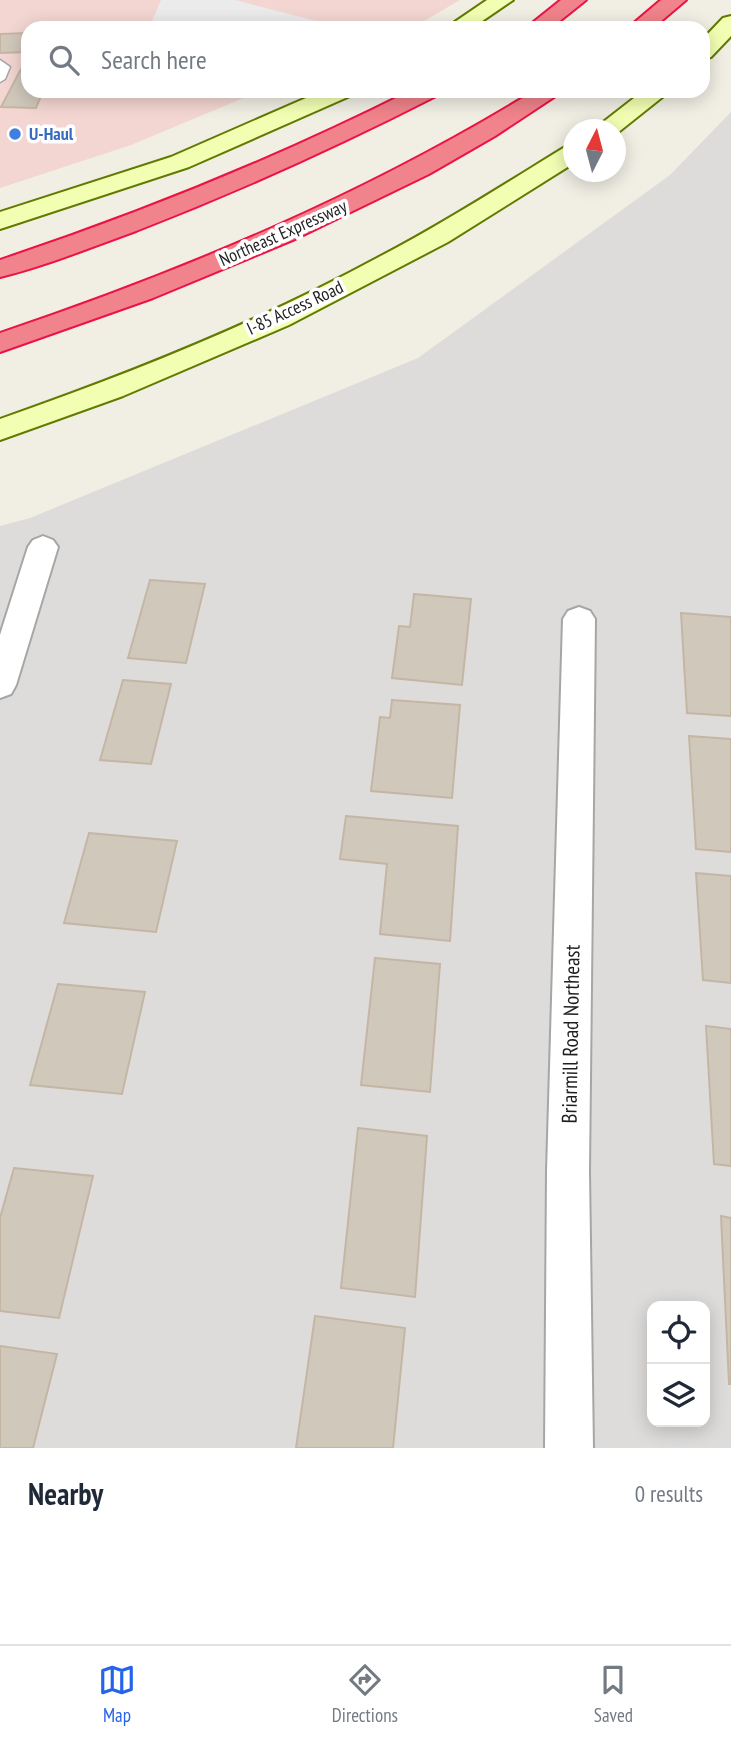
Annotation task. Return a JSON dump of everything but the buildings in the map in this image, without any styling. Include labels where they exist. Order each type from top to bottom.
[{"type":"highway","points":[[546,21],[575,0]]},
{"type":"highway","points":[[648,21],[675,0]]},
{"type":"highway","points":[[0,269],[189,201],[294,157],[414,98]]},
{"type":"highway","name":"Northeast Expressway","points":[[0,344],[105,308],[314,223],[422,167],[539,98]]},
{"type":"highway","points":[[0,368],[41,353],[105,308]]},
{"type":"main road","points":[[468,21],[502,0]]},
{"type":"main road","points":[[710,45],[731,23]]},
{"type":"main road","points":[[0,221],[180,162],[326,98]]},
{"type":"main road","points":[[621,119],[649,98]]},
{"type":"main road","name":"I-85 Access Road","points":[[0,430],[174,363],[337,289],[437,236],[563,158]]},
{"type":"street","points":[[0,685],[43,547]]},
{"type":"street","name":"Briarmill Road Northeast","points":[[569,1448],[568,1171],[579,619]]},
{"type":"lane","points":[[0,63],[5,67],[0,79]]},
{"type":"shaded area","points":[[0,0],[460,0],[424,21],[21,21],[21,98],[243,98],[131,145],[0,188]]},
{"type":"shaded area","points":[[161,0],[235,0],[316,21],[152,21]]},
{"type":"shaded area","points":[[731,112],[731,1448],[0,1448],[0,526],[30,518],[418,358],[670,175]]},
{"type":"place","name":"U-Haul","points":[[15,134]]}]
